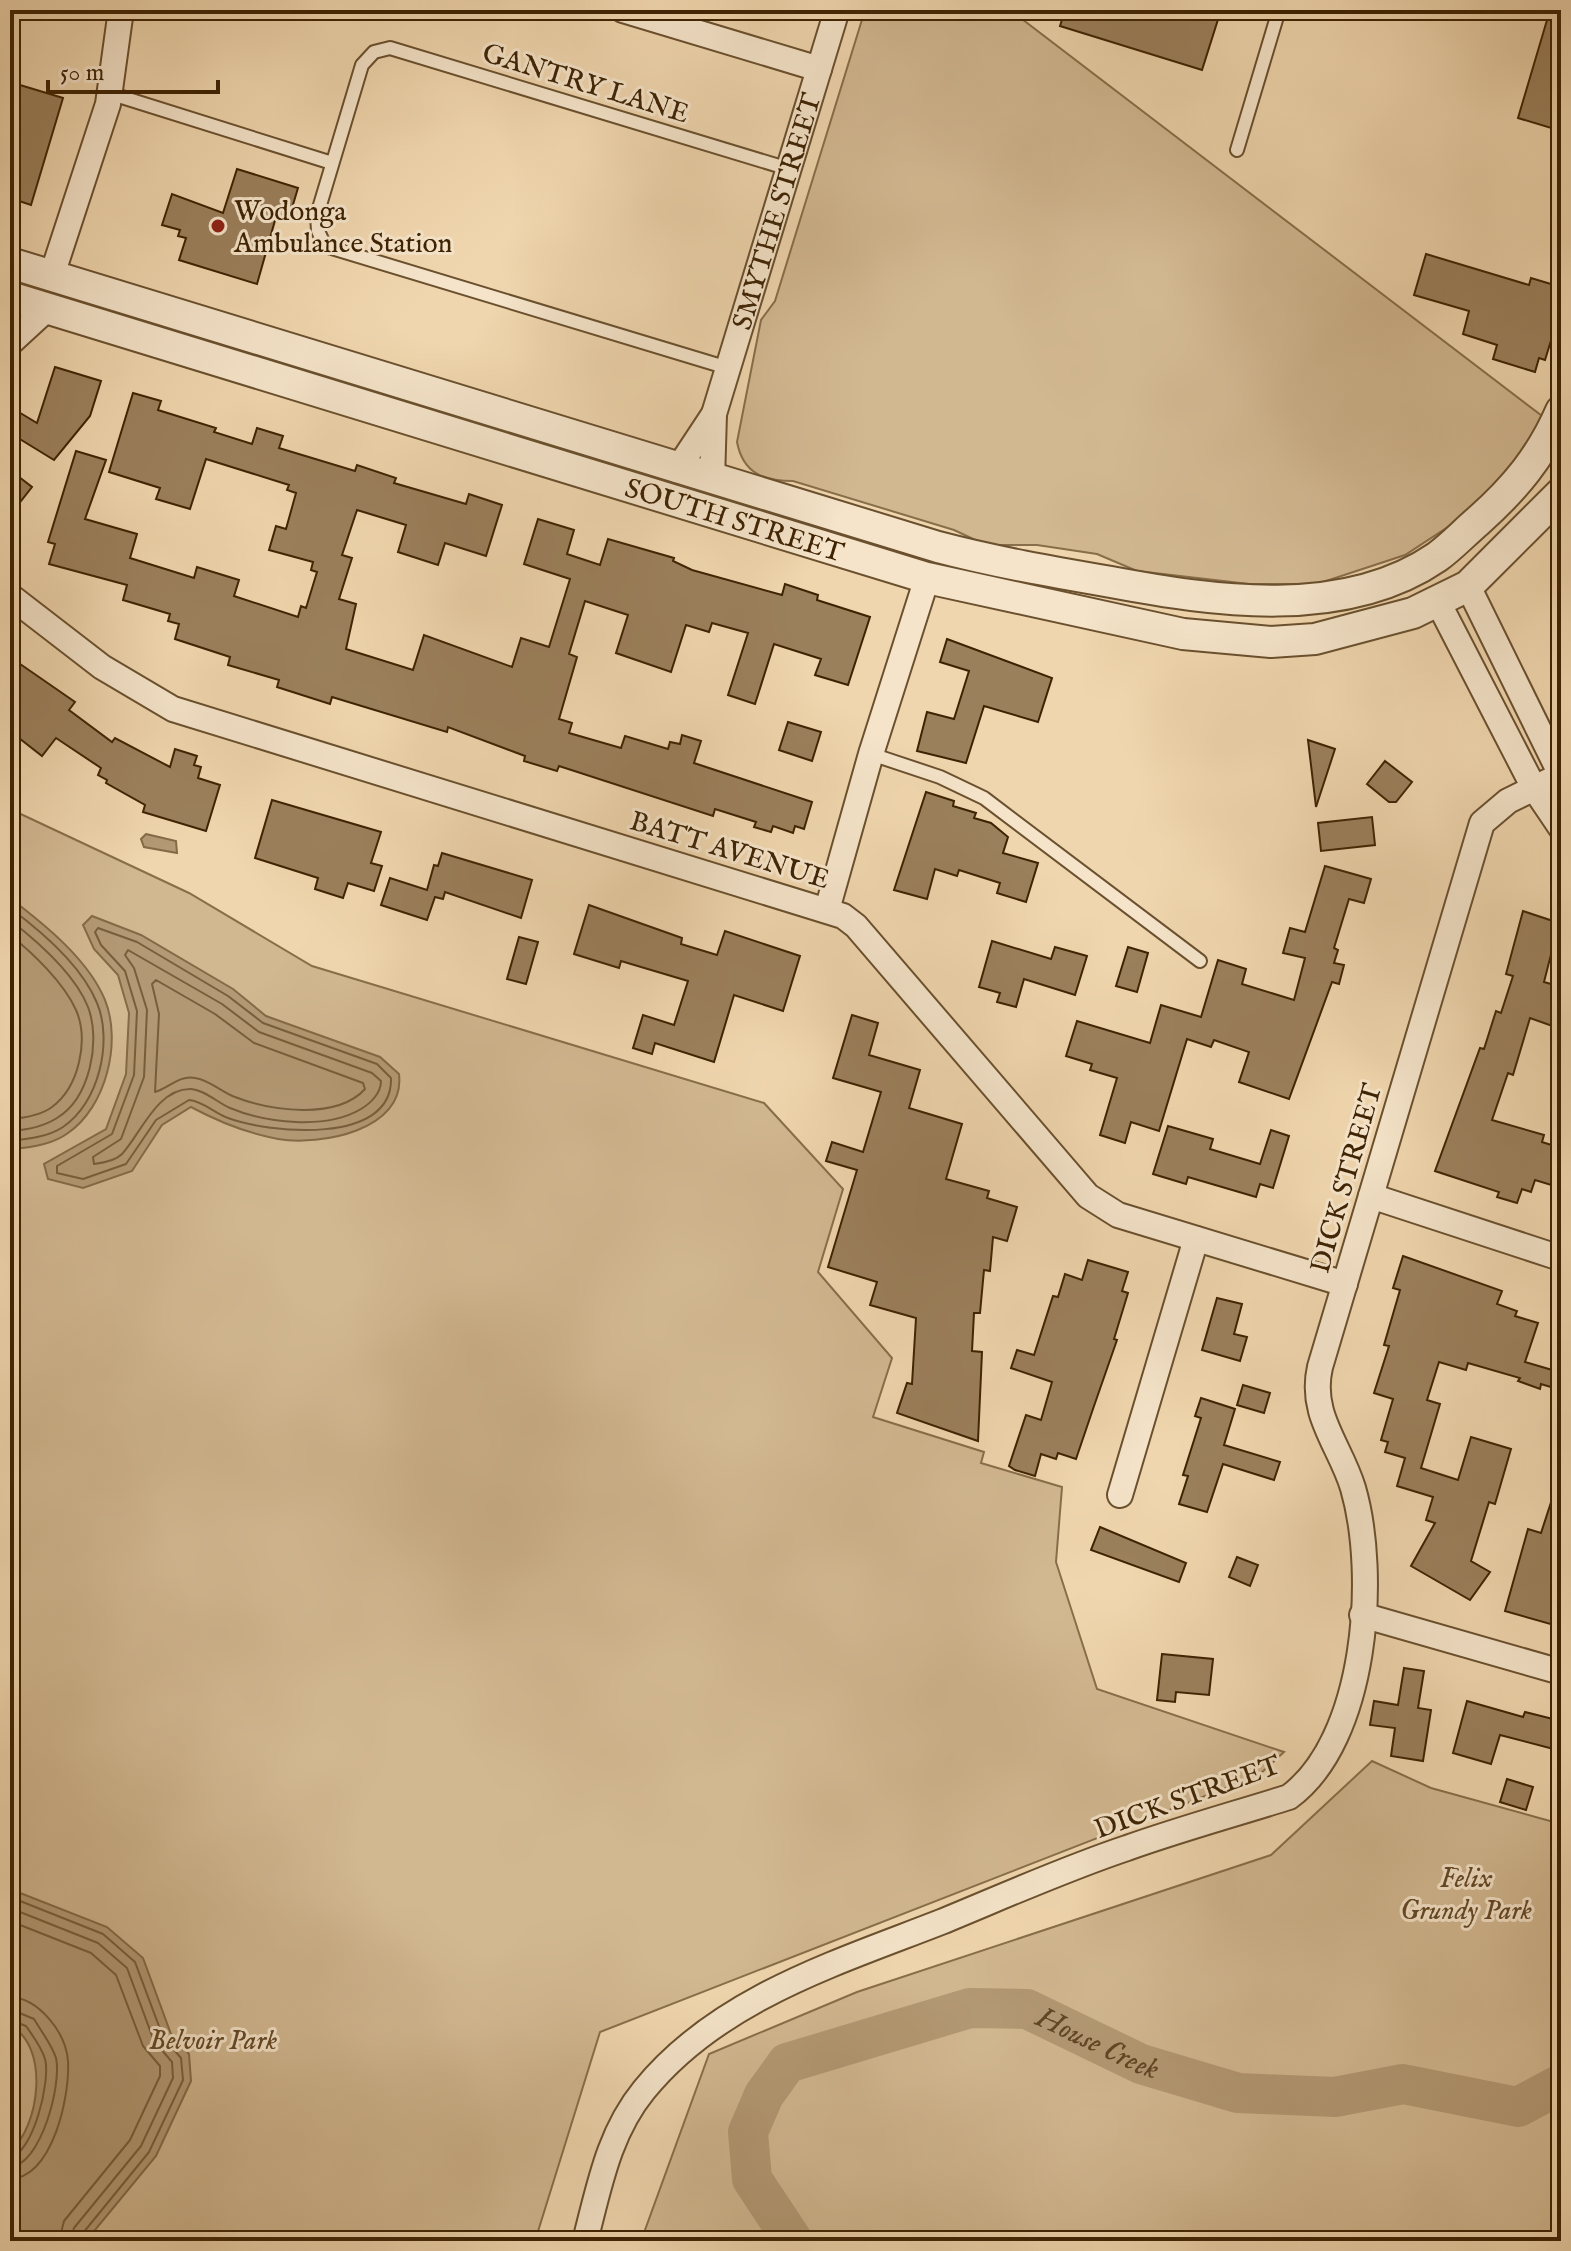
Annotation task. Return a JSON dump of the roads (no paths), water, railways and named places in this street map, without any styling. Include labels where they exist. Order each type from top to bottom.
[{"type":"street","points":[[52,275],[109,93],[121,10]]},
{"type":"street","points":[[623,10],[819,69]]},
{"type":"street","name":"SMYTHE STREET","points":[[712,480],[714,414],[837,10]]},
{"type":"street","name":"SOUTH STREET","points":[[10,263],[677,470],[938,547],[1153,590],[1227,600],[1281,602],[1358,589],[1399,576],[1436,558],[1517,485],[1547,442],[1561,411]]},
{"type":"street","name":"SOUTH STREET","points":[[10,297],[927,578],[1183,634],[1271,642],[1329,636],[1383,623],[1438,602],[1468,586],[1561,493]]},
{"type":"street","points":[[10,343],[47,309]]},
{"type":"street","points":[[201,355],[210,325]]},
{"type":"street","name":"SMYTHE STREET","points":[[677,470],[714,414]]},
{"type":"street","points":[[677,470],[687,504],[712,480]]},
{"type":"street","points":[[827,910],[871,754],[938,547]]},
{"type":"street","points":[[1436,558],[1468,586],[1561,775]]},
{"type":"street","points":[[1436,558],[1438,602],[1534,788],[1561,828]]},
{"type":"street","name":"BATT AVENUE","points":[[10,596],[102,667],[173,709],[827,910],[856,926],[1088,1196],[1118,1215],[1345,1284]]},
{"type":"street","name":"DICK STREET","points":[[585,2241],[608,2150],[624,2120],[643,2091],[677,2054],[725,2019],[808,1974],[1125,1848],[1289,1797],[1302,1787],[1333,1744],[1354,1687],[1362,1615],[1362,1526],[1352,1485],[1321,1417],[1317,1398],[1320,1367],[1482,823],[1499,807],[1561,775]]},
{"type":"street","points":[[1371,1196],[1554,1256]]},
{"type":"street","points":[[1120,1495],[1196,1239]]},
{"type":"street","points":[[1362,1615],[1561,1672]]},
{"type":"lane","points":[[1237,150],[1279,10]]},
{"type":"lane","name":"GANTRY LANE","points":[[728,368],[325,246],[320,239],[317,215],[362,65],[374,52],[390,48],[789,169]]},
{"type":"lane","points":[[109,93],[332,163]]},
{"type":"lane","points":[[871,754],[940,777],[984,798],[1200,961]]},
{"type":"water","points":[[146,834],[176,841],[177,853],[144,847],[141,839]]},
{"type":"water","points":[[10,898],[51,931],[88,970],[105,1000],[112,1035],[111,1054],[101,1091],[81,1122],[48,1143],[10,1149]]},
{"type":"water","points":[[92,916],[141,935],[233,989],[266,1016],[380,1057],[399,1074],[397,1093],[389,1109],[375,1121],[336,1137],[295,1141],[244,1130],[191,1107],[162,1125],[132,1171],[83,1188],[48,1179],[44,1164],[106,1129],[126,1074],[129,1013],[118,975],[94,949],[83,925]]},
{"type":"water","points":[[10,1889],[107,1927],[143,1958],[171,2034],[189,2054],[191,2081],[156,2156],[86,2241],[10,2241],[10,2151],[28,2124],[36,2087],[31,2050],[23,2036],[10,2026]]},
{"type":"waterway","name":"House Creek","points":[[793,2241],[752,2179],[748,2132],[764,2095],[787,2063],[970,2008],[1027,2009],[1141,2064],[1238,2093],[1335,2097],[1403,2084],[1518,2107],[1561,2084]]},
{"type":"place","name":"Wodonga Ambulance Station","points":[[218,226]]},
{"type":"park label","name":"Felix Grundy Park","points":[[1466,1893]]},
{"type":"park label","name":"Belvoir Park","points":[[213,2039]]}]
